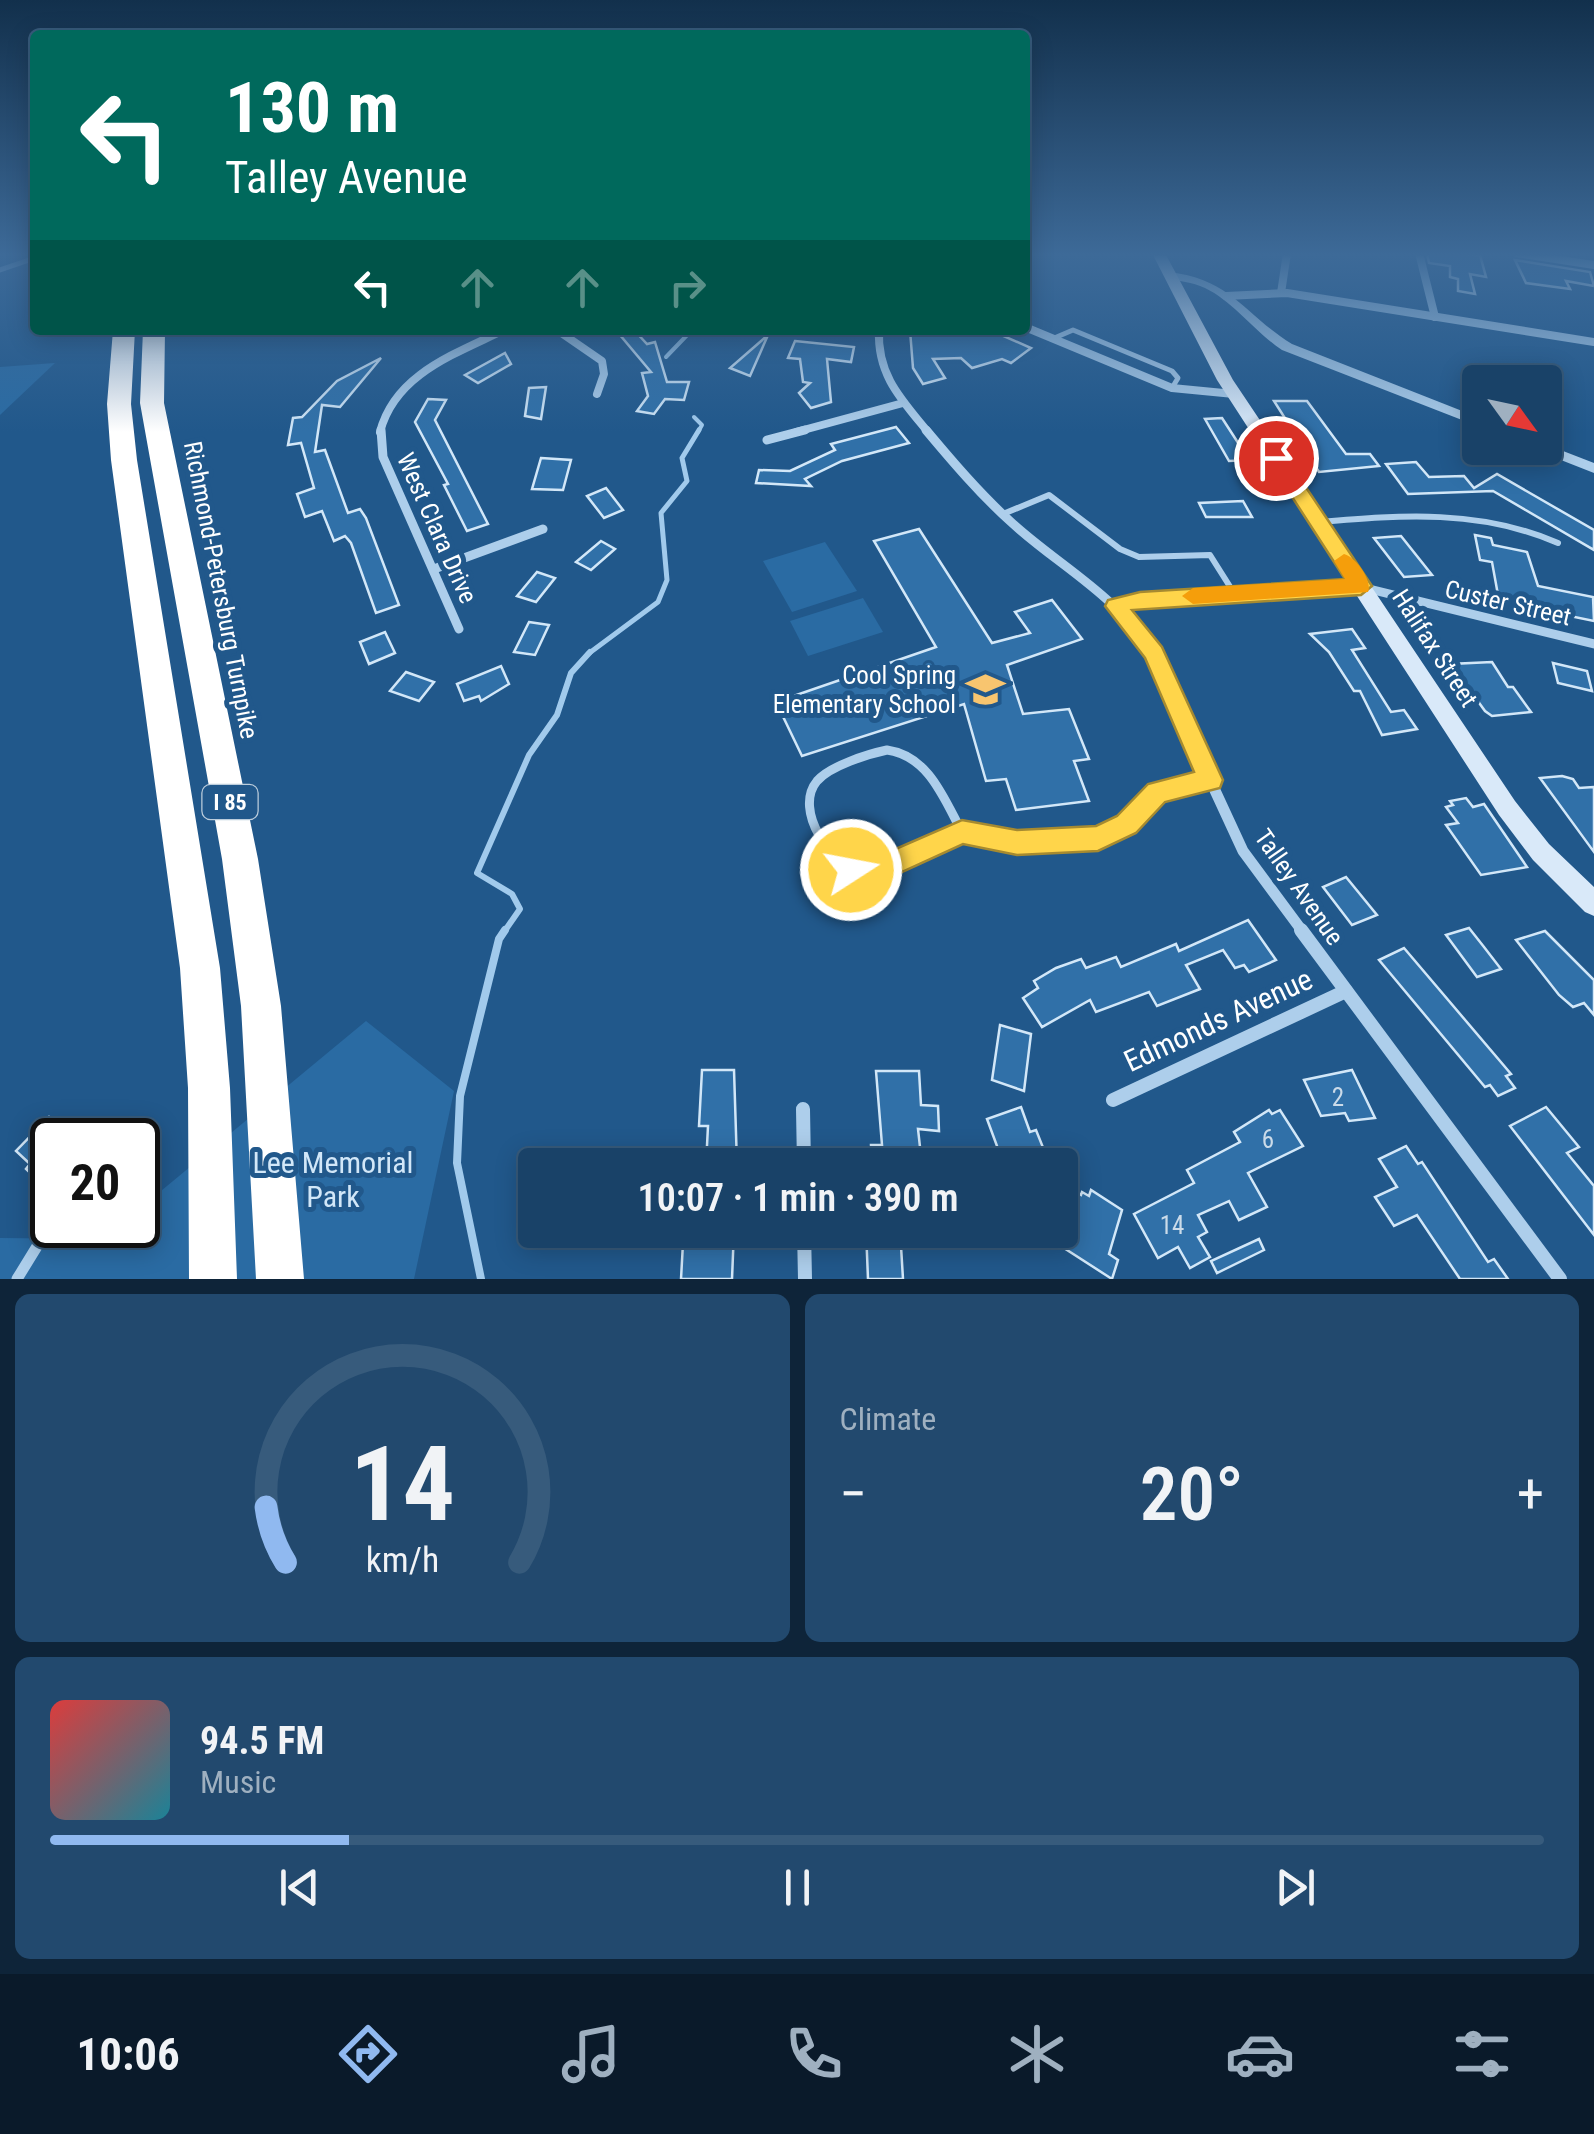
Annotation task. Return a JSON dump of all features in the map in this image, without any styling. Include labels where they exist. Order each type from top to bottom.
[{"type":"highway","name":"I 85","points":[[124,335],[119,404],[124,460],[200,968],[210,1088],[212,1279]]},
{"type":"highway","name":"Richmond-Petersburg Turnpike","points":[[154,335],[152,404],[240,859],[261,1006],[280,1279]]},
{"type":"main road","name":"Halifax Street","points":[[1188,313],[1234,394],[1507,808],[1542,852],[1594,904]]},
{"type":"street","points":[[1243,313],[1287,347],[1462,416]]},
{"type":"street","points":[[1408,313],[1594,342]]},
{"type":"street","points":[[1435,313],[1436,317]]},
{"type":"street","points":[[1030,329],[1172,388],[1234,394]]},
{"type":"street","name":"West Clara Drive","points":[[459,629],[383,457],[378,429],[381,416],[410,382],[495,335]]},
{"type":"street","points":[[564,335],[602,362],[604,374],[597,394]]},
{"type":"street","name":"Talley Avenue","points":[[878,335],[884,373],[903,402],[1002,514],[1116,606],[1154,654],[1243,851],[1560,1279]]},
{"type":"street","points":[[768,440],[903,402]]},
{"type":"street","points":[[1562,455],[1594,468]]},
{"type":"street","points":[[434,569],[543,530]]},
{"type":"street","name":"Custer Street","points":[[1116,606],[1361,586],[1594,644]]},
{"type":"street","name":"Edmonds Avenue","points":[[1113,1100],[1346,991]]},
{"type":"street","points":[[804,1110],[804,1148]]},
{"type":"street","points":[[804,1248],[804,1279]]},
{"type":"lane","points":[[1052,339],[1072,330],[1172,371],[1178,378],[1172,388]]},
{"type":"lane","points":[[1002,514],[1049,495],[1120,549],[1139,557],[1210,555],[1234,594]]},
{"type":"lane","points":[[1319,522],[1446,514],[1504,523],[1558,543]]},
{"type":"lane","points":[[962,832],[927,772],[911,756],[887,750],[822,775],[811,790],[812,812],[833,858],[851,870],[876,872],[962,832],[1017,843],[1098,838],[1126,825],[1157,792],[1210,780]]},
{"type":"lane","points":[[17,1279],[36,1248]]},
{"type":"green space","points":[[55,363],[0,415],[0,367]]},
{"type":"green space","points":[[825,542],[857,591],[792,612],[763,561]]},
{"type":"green space","points":[[863,598],[883,632],[808,656],[790,621]]},
{"type":"green space","name":"Lee Memorial Park","points":[[366,1021],[454,1091],[414,1279],[0,1279],[0,1238],[30,1238],[30,1248],[160,1248],[160,1192]]},
{"type":"building","points":[[620,335],[639,335],[647,344],[655,342],[667,382],[689,382],[684,400],[665,399],[654,414],[637,411],[648,396],[642,373],[651,372]]},
{"type":"building","points":[[768,335],[750,376],[730,368]]},
{"type":"building","points":[[910,335],[1001,335],[1031,348],[1011,363],[1002,359],[972,368],[961,358],[933,359],[945,378],[923,384],[913,368]]},
{"type":"building","points":[[795,341],[854,347],[851,362],[827,359],[831,402],[811,408],[799,393],[810,383],[803,382],[800,359],[788,358]]},
{"type":"building","points":[[505,353],[511,364],[478,383],[465,375]]},
{"type":"building","points":[[381,358],[340,407],[322,405],[315,452],[325,450],[348,513],[360,509],[366,518],[399,605],[376,613],[351,543],[345,536],[334,541],[322,511],[305,517],[297,494],[314,488],[301,443],[288,445],[293,418],[302,417],[337,381]]},
{"type":"building","points":[[546,387],[541,419],[525,416],[529,388]]},
{"type":"building","points":[[428,399],[446,400],[435,420],[488,524],[467,531],[444,485],[448,484],[415,422]]},
{"type":"building","points":[[1274,401],[1307,401],[1346,454],[1370,454],[1379,466],[1319,472]]},
{"type":"building","points":[[1222,418],[1249,460],[1229,461],[1205,419]]},
{"type":"building","points":[[896,427],[909,443],[842,461],[805,479],[811,486],[756,483],[759,470],[790,471],[835,450],[831,444]]},
{"type":"building","points":[[541,458],[571,460],[563,490],[532,489]]},
{"type":"building","points":[[1416,462],[1429,477],[1464,476],[1474,488],[1497,474],[1594,530],[1594,550],[1493,491],[1408,494],[1386,464]]},
{"type":"building","points":[[606,488],[623,510],[604,518],[587,496]]},
{"type":"building","points":[[1243,501],[1252,517],[1206,517],[1199,503]]},
{"type":"building","points":[[919,529],[992,643],[1030,633],[1015,612],[1052,600],[1082,639],[1007,665],[1023,714],[1069,709],[1089,759],[1074,761],[1089,801],[1016,810],[1006,779],[986,781],[964,704],[802,756],[776,702],[936,647],[874,541]]},
{"type":"building","points":[[1475,535],[1491,538],[1493,545],[1527,552],[1538,586],[1593,597],[1594,621],[1536,609],[1498,595],[1492,562],[1480,560]]},
{"type":"building","points":[[1401,536],[1432,575],[1404,577],[1374,538]]},
{"type":"building","points":[[601,541],[615,549],[591,570],[576,562]]},
{"type":"building","points":[[537,572],[555,578],[536,602],[517,596]]},
{"type":"building","points":[[529,622],[549,625],[535,655],[514,652]]},
{"type":"building","points":[[1352,629],[1365,648],[1352,650],[1391,712],[1404,710],[1417,729],[1382,735],[1360,691],[1354,691],[1329,652],[1310,634]]},
{"type":"building","points":[[385,632],[395,653],[369,664],[360,642]]},
{"type":"building","points":[[1492,662],[1531,712],[1492,716],[1451,664]]},
{"type":"building","points":[[1553,663],[1587,671],[1592,691],[1558,683]]},
{"type":"building","points":[[501,666],[509,684],[481,701],[479,696],[464,701],[457,684]]},
{"type":"building","points":[[406,672],[434,682],[419,701],[390,691]]},
{"type":"building","points":[[1540,778],[1573,779],[1579,788],[1594,787],[1594,852]]},
{"type":"building","points":[[1466,798],[1473,807],[1484,804],[1527,867],[1481,875],[1446,825],[1458,823],[1446,807],[1453,805],[1450,801]]},
{"type":"building","points":[[1346,877],[1377,915],[1352,925],[1323,887]]},
{"type":"building","points":[[1248,920],[1276,960],[1249,972],[1244,965],[1235,968],[1223,950],[1186,965],[1200,989],[1157,1006],[1149,992],[1096,1012],[1090,1000],[1042,1027],[1023,998],[1038,988],[1034,981],[1081,959],[1086,968],[1116,957],[1121,967],[1176,944],[1179,951]]},
{"type":"building","points":[[1469,928],[1501,969],[1477,977],[1446,935]]},
{"type":"building","points":[[1545,931],[1594,980],[1594,1015],[1584,1003],[1573,1007],[1559,995],[1516,940]]},
{"type":"building","points":[[1404,948],[1511,1074],[1506,1076],[1515,1088],[1498,1096],[1490,1085],[1485,1087],[1379,960]]},
{"type":"building","points":[[1000,1025],[1031,1034],[1024,1091],[992,1080]]},
{"type":"building","points":[[702,1070],[734,1070],[736,1148],[707,1148],[708,1126],[699,1126]]},
{"type":"building","points":[[1352,1070],[1375,1118],[1349,1121],[1345,1113],[1321,1116],[1304,1080]]},
{"type":"building","points":[[876,1071],[919,1071],[921,1105],[938,1106],[939,1131],[918,1129],[920,1148],[871,1148],[882,1145]]},
{"type":"building","points":[[1021,1107],[1030,1132],[1036,1130],[1043,1148],[998,1148],[987,1119]]},
{"type":"building","points":[[1546,1107],[1579,1147],[1567,1153],[1594,1186],[1594,1235],[1510,1126]]},
{"type":"building","points":[[1269,1110],[1272,1114],[1280,1110],[1303,1146],[1248,1173],[1267,1207],[1239,1220],[1229,1201],[1198,1215],[1207,1232],[1198,1237],[1210,1257],[1190,1268],[1178,1247],[1158,1258],[1134,1214],[1194,1183],[1187,1170],[1240,1142],[1234,1132]]},
{"type":"building","points":[[30,1137],[30,1164],[16,1151]]},
{"type":"building","points":[[1406,1146],[1418,1164],[1422,1162],[1488,1262],[1494,1259],[1508,1279],[1460,1279],[1417,1215],[1394,1226],[1375,1197],[1397,1187],[1379,1159]]},
{"type":"building","points":[[1091,1190],[1122,1210],[1109,1254],[1118,1260],[1112,1279],[1064,1248],[1078,1248],[1078,1193],[1089,1196]]},
{"type":"building","points":[[1259,1239],[1264,1250],[1217,1273],[1211,1261]]},
{"type":"building","points":[[683,1248],[733,1248],[732,1279],[681,1279]]},
{"type":"building","points":[[867,1248],[901,1248],[903,1279],[868,1279]]},
{"type":"waterway","points":[[666,357],[687,335]]},
{"type":"waterway","points":[[694,417],[702,425],[698,432]]},
{"type":"waterway","points":[[589,654],[658,602],[667,580],[661,513],[687,481],[682,458],[699,430]]},
{"type":"waterway","points":[[504,932],[520,909],[512,894],[477,873],[529,755],[557,715],[571,673],[589,654]]},
{"type":"waterway","points":[[481,1279],[457,1163],[460,1096],[499,939],[505,930]]},
{"type":"slow traffic","points":[[1193,596],[1361,586],[1344,561]]},
{"type":"place","name":"Cool Spring Elementary School","points":[[986,689]]},
{"type":"route","points":[[851,870],[876,872],[962,832],[1017,843],[1098,838],[1126,825],[1157,792],[1178,784],[1210,780],[1154,654],[1116,606],[1140,600],[1361,586],[1276,458]]}]
